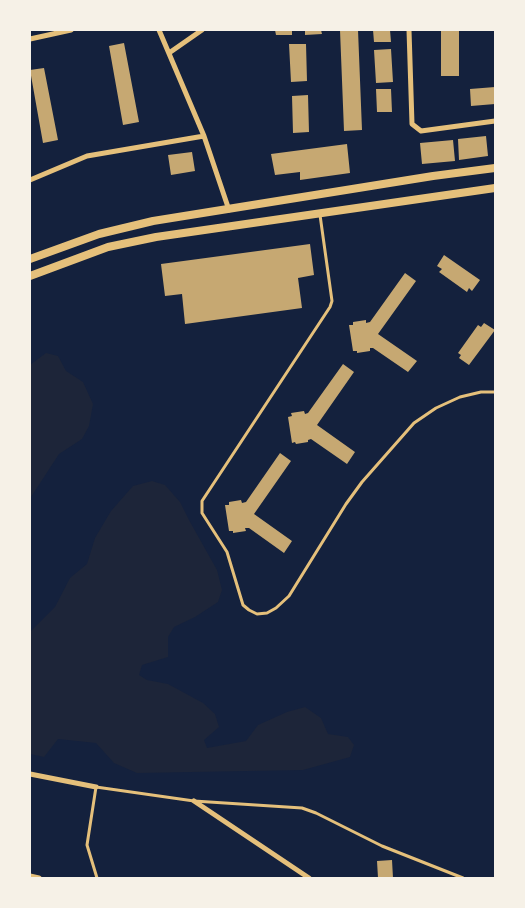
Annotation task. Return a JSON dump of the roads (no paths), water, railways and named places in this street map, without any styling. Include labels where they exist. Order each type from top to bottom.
[{"type":"street","points":[[30,39],[71,30]]},
{"type":"street","points":[[159,30],[204,136],[229,210]]},
{"type":"street","points":[[169,52],[202,30]]},
{"type":"street","points":[[408,30],[412,124],[421,130],[495,121]]},
{"type":"street","points":[[30,180],[87,156],[204,136]]},
{"type":"street","points":[[30,259],[99,234],[153,221],[433,176],[495,168]]},
{"type":"street","points":[[30,276],[108,247],[156,236],[495,188]]},
{"type":"street","points":[[30,774],[96,787]]},
{"type":"street","points":[[194,801],[308,878]]},
{"type":"street","points":[[30,876],[39,878]]},
{"type":"lane","points":[[320,213],[332,301],[330,307],[202,501],[202,513],[227,552],[240,598],[249,610],[257,614],[267,613],[276,608],[289,596],[346,504],[362,482],[414,424],[436,408],[460,397],[481,392],[495,392]]},
{"type":"lane","points":[[97,878],[87,845],[96,787],[194,801],[302,808],[382,846],[463,878]]}]
